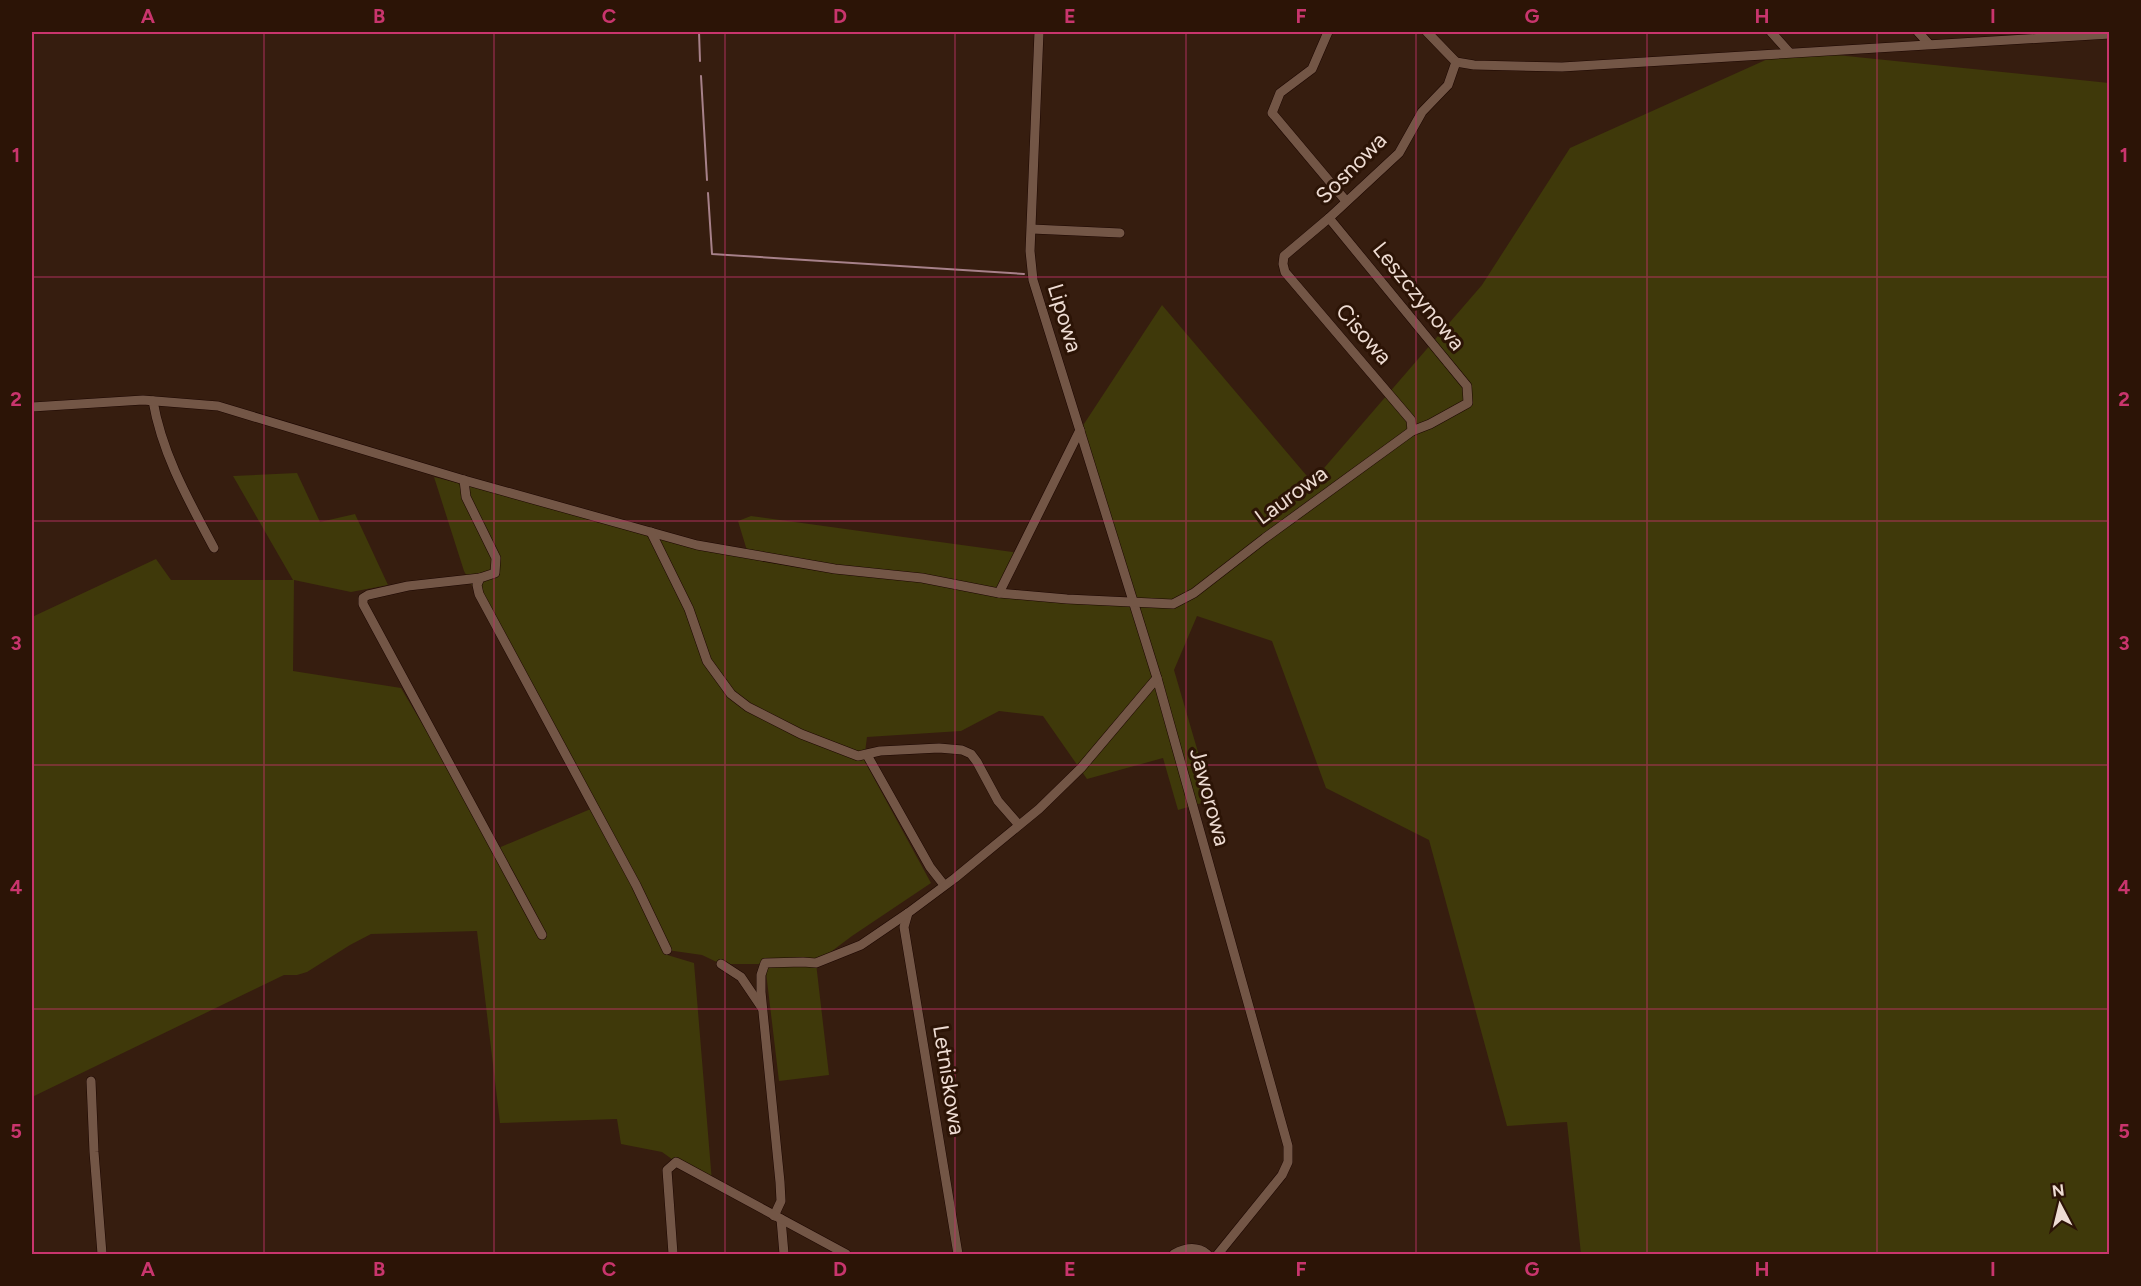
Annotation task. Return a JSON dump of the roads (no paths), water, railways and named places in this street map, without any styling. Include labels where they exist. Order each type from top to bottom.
[{"type":"street","name":"Lipowa","points":[[1039,32],[1030,258],[1033,280],[1080,430]]},
{"type":"street","points":[[1328,32],[1312,69],[1280,93],[1272,114],[1346,201]]},
{"type":"street","points":[[1427,32],[1456,62],[1473,65],[1562,67],[2078,33],[2109,33]]},
{"type":"street","points":[[1771,32],[1790,52]]},
{"type":"street","points":[[1918,32],[1929,44]]},
{"type":"street","name":"Sosnowa","points":[[1283,264],[1284,256],[1399,153],[1422,112],[1448,85],[1456,62]]},
{"type":"street","name":"Leszczynowa","points":[[1329,218],[1467,386],[1468,403]]},
{"type":"street","points":[[1032,229],[1120,233]]},
{"type":"street","name":"Cisowa","points":[[1283,264],[1285,272],[1411,420],[1412,431]]},
{"type":"street","points":[[153,401],[155,414],[174,471],[214,548]]},
{"type":"street","name":"Laurowa","points":[[32,407],[153,401],[218,406],[464,480],[697,545],[835,569],[922,578],[999,593],[1173,604],[1194,593],[1412,431],[1468,403]]},
{"type":"street","points":[[999,593],[1080,430]]},
{"type":"street","name":"Jaworowa","points":[[1080,430],[1157,678],[1288,1146],[1288,1162],[1282,1175],[1218,1254]]},
{"type":"street","points":[[464,480],[466,497],[496,558],[495,573],[480,578],[408,586],[368,595],[363,598],[363,604],[542,935]]},
{"type":"street","points":[[651,532],[689,609],[706,661],[731,694],[748,707],[801,734],[858,756],[880,751],[927,748],[951,748],[971,754],[998,801],[1019,825]]},
{"type":"street","points":[[480,578],[477,585],[479,594],[636,885],[667,950]]},
{"type":"street","points":[[784,1254],[778,1217],[781,1201],[780,1182],[761,975],[765,963],[816,963],[861,945],[908,913],[1019,825],[1081,768],[1157,678]]},
{"type":"street","points":[[867,755],[930,867],[944,885]]},
{"type":"street","name":"Letniskowa","points":[[908,913],[904,927],[958,1254]]},
{"type":"street","points":[[721,964],[741,977],[764,1013]]},
{"type":"street","points":[[91,1081],[102,1254]]},
{"type":"street","points":[[673,1254],[667,1170],[676,1162],[846,1254]]},
{"type":"street","points":[[1174,1254],[1194,1248],[1207,1254]]},
{"type":"waterway","points":[[699,32],[700,61]]},
{"type":"waterway","points":[[701,76],[707,180]]},
{"type":"waterway","points":[[708,193],[712,254],[1024,274]]}]
